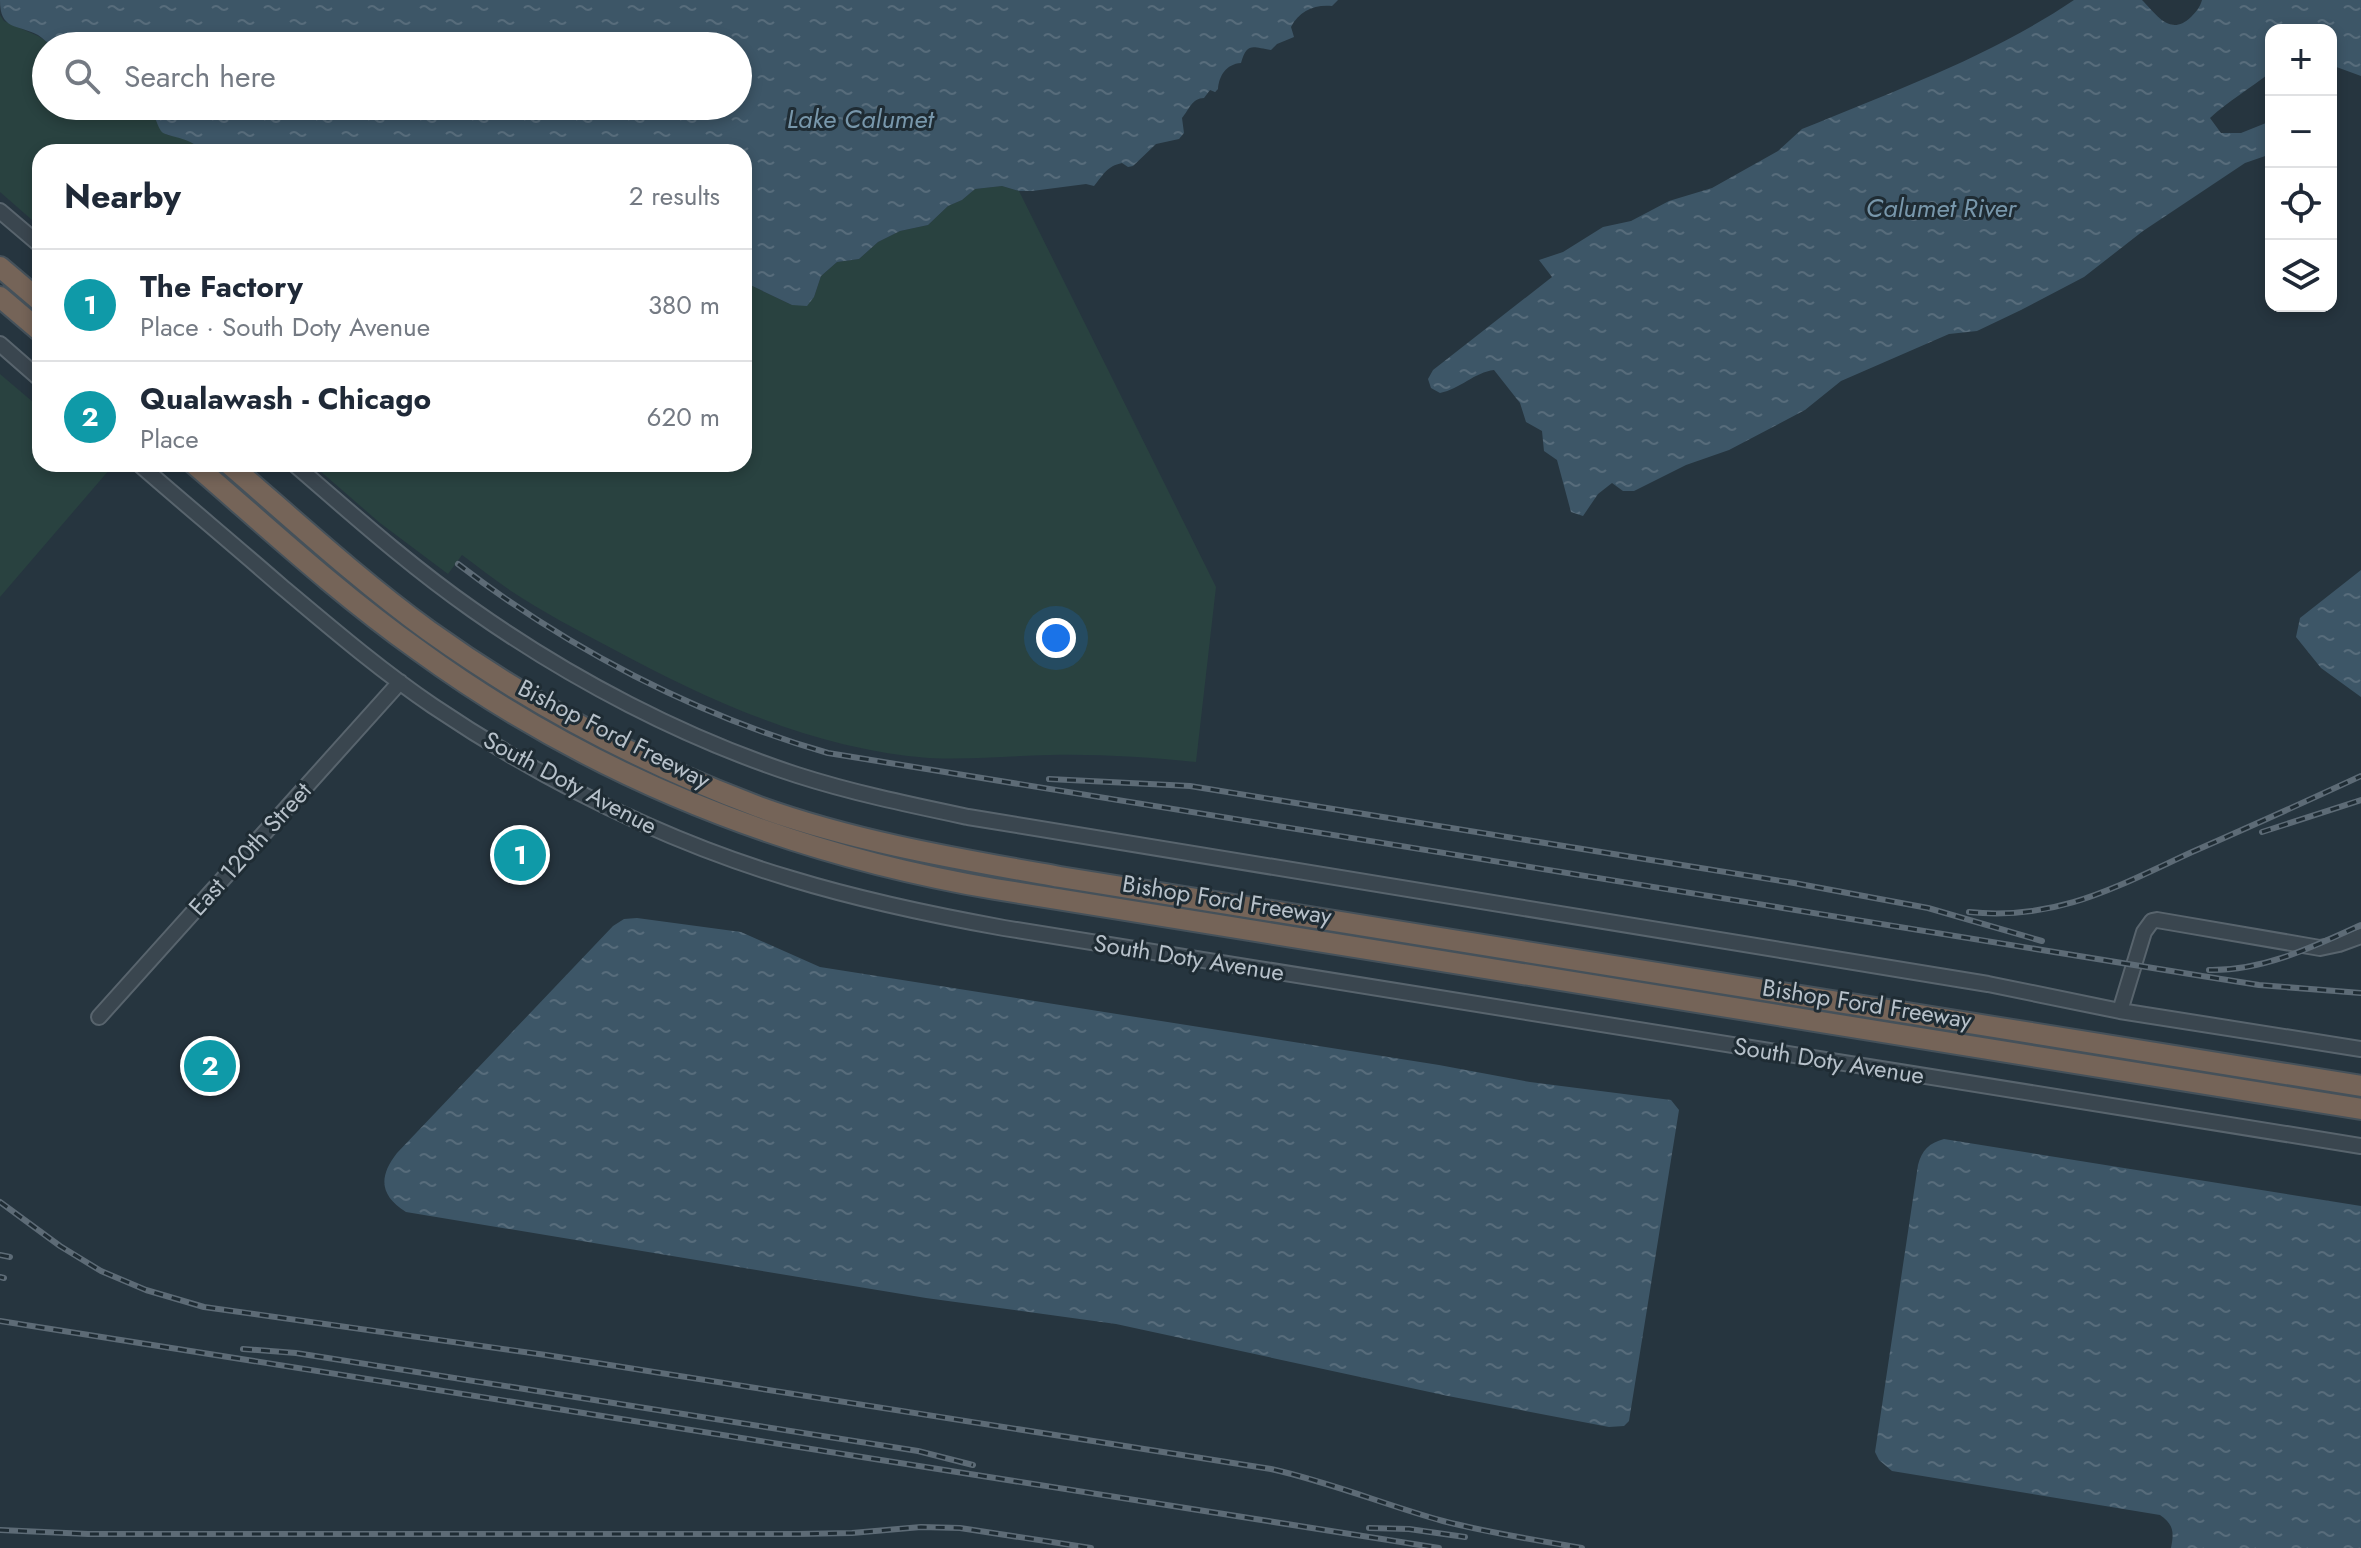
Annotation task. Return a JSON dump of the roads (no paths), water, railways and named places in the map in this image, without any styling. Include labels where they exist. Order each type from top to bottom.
[{"type":"highway","points":[[0,267],[32,294]]},
{"type":"highway","points":[[0,297],[32,324]]},
{"type":"highway","name":"Bishop Ford Freeway","points":[[203,472],[367,611],[456,677],[523,720],[635,779],[752,828],[809,846],[898,870],[995,889],[2361,1109]]},
{"type":"highway","name":"Bishop Ford Freeway","points":[[239,472],[428,630],[503,681],[648,761],[761,807],[830,829],[919,852],[1060,877],[2361,1086]]},
{"type":"street","points":[[0,211],[32,238]]},
{"type":"street","points":[[0,344],[32,372]]},
{"type":"street","name":"South Doty Avenue","points":[[148,472],[320,619],[400,682],[498,748],[640,822],[766,871],[899,908],[1004,928],[2361,1146]]},
{"type":"street","points":[[304,472],[437,584],[550,660],[690,733],[796,774],[885,799],[968,817],[1988,984],[2120,1011],[2361,1049]]},
{"type":"street","name":"East 120th Street","points":[[99,1017],[400,682]]},
{"type":"street","points":[[2120,1011],[2144,932],[2147,925],[2157,920],[2320,948],[2361,936]]},
{"type":"water","name":"Lake Calumet","points":[[0,0],[1338,0],[1332,6],[1320,6],[1303,13],[1291,27],[1294,37],[1271,50],[1248,49],[1241,63],[1224,72],[1215,92],[1210,90],[1204,98],[1191,105],[1182,118],[1184,133],[1179,139],[1156,144],[1133,166],[1122,163],[1113,166],[1094,186],[1086,184],[1032,191],[1002,186],[975,189],[948,206],[928,225],[900,231],[878,242],[859,259],[837,262],[821,276],[814,297],[807,306],[792,305],[752,286],[752,144],[192,144],[164,133],[156,120],[752,120],[752,32],[32,33],[11,25],[1,10]]},
{"type":"water","name":"Calumet River","points":[[2074,0],[2142,0],[2164,22],[2177,25],[2191,17],[2202,0],[2361,0],[2361,76],[2337,67],[2337,24],[2265,24],[2265,76],[2210,118],[2221,133],[2241,133],[2265,123],[2265,156],[2245,163],[2143,231],[2084,277],[1977,331],[1949,334],[1841,381],[1805,410],[1729,450],[1686,465],[1634,491],[1623,491],[1612,483],[1598,494],[1583,516],[1571,512],[1557,460],[1544,451],[1542,431],[1526,422],[1520,403],[1494,370],[1440,393],[1431,388],[1428,379],[1433,370],[1552,277],[1539,260],[1563,252],[1603,227],[1631,221],[1669,201],[1712,188],[1778,151],[1802,129],[1976,55]]},
{"type":"water","points":[[2361,570],[2361,697],[2321,668],[2296,637],[2300,618]]},
{"type":"water","points":[[637,918],[741,932],[820,967],[1530,1082],[1671,1100],[1679,1110],[1629,1421],[1624,1426],[1609,1427],[1448,1396],[1116,1324],[926,1298],[406,1212],[397,1206],[387,1193],[385,1178],[397,1153],[613,926],[624,919]]},
{"type":"water","points":[[1944,1139],[2361,1206],[2361,1548],[2171,1548],[2172,1529],[2160,1515],[1892,1471],[1879,1460],[1875,1452],[1918,1165],[1927,1148]]},
{"type":"railway","points":[[458,564],[543,624],[634,676],[729,719],[828,753],[2259,985],[2361,993]]},
{"type":"railway","points":[[1969,912],[2030,911],[2058,906],[2111,889],[2361,776]]},
{"type":"railway","points":[[1049,779],[1190,786],[1794,883],[1928,908],[2042,941]]},
{"type":"railway","points":[[2262,832],[2361,800]]},
{"type":"railway","points":[[2209,970],[2268,962],[2361,925]]},
{"type":"railway","points":[[0,1202],[60,1246],[101,1271],[146,1290],[204,1307],[546,1355],[1271,1469],[1443,1521],[1582,1548]]},
{"type":"railway","points":[[0,1255],[10,1257]]},
{"type":"railway","points":[[0,1277],[4,1278]]},
{"type":"railway","points":[[0,1321],[1439,1548]]},
{"type":"railway","points":[[243,1349],[296,1353],[918,1451],[973,1465]]},
{"type":"railway","points":[[0,1530],[88,1534],[798,1534],[921,1527],[960,1528],[1091,1548]]},
{"type":"railway","points":[[1369,1528],[1409,1529],[1465,1537]]},
{"type":"place","name":"The Factory","points":[[520,855]]},
{"type":"place","name":"Qualawash - Chicago","points":[[210,1066]]}]
